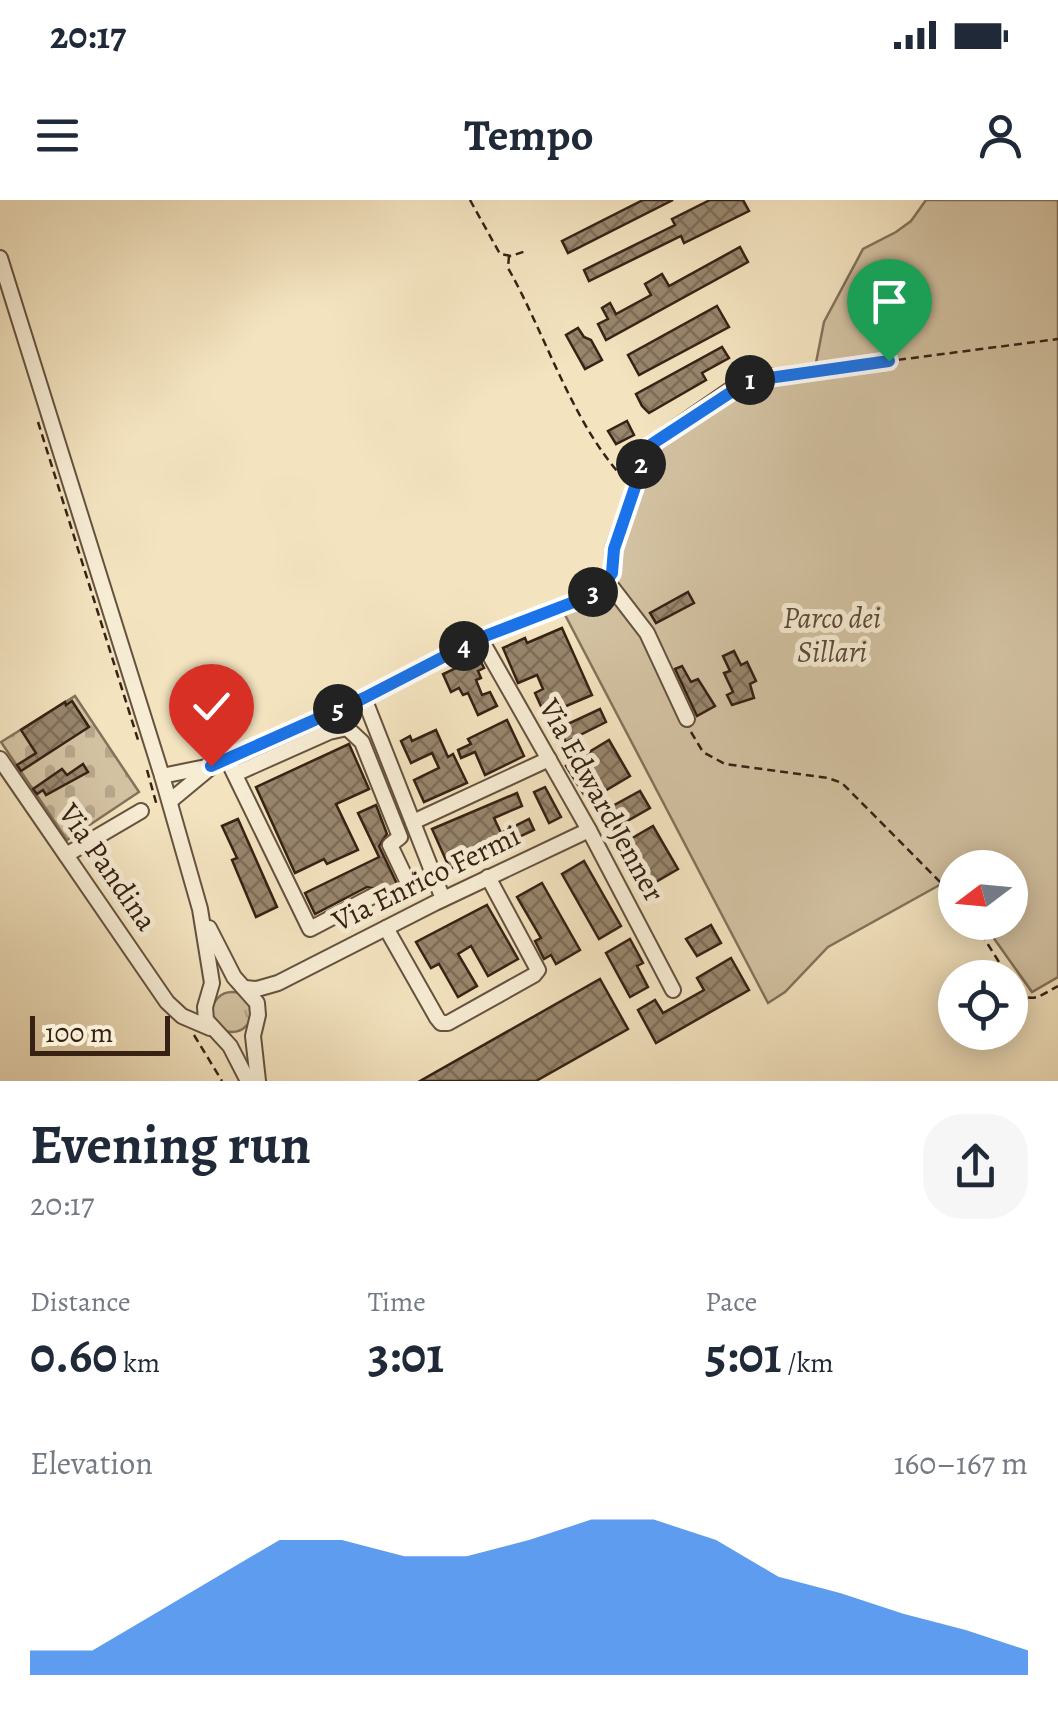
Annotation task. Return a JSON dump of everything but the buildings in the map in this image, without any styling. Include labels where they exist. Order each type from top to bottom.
[{"type":"street","points":[[0,258],[200,910],[212,984],[205,1015],[230,1046],[248,1081]]},
{"type":"street","points":[[162,776],[228,759],[364,698],[480,638],[579,600],[607,581],[612,573],[614,549],[649,446],[733,388],[770,376]]},
{"type":"street","points":[[607,581],[647,634],[686,719]]},
{"type":"street","name":"Via Edward Jenner","points":[[480,638],[674,990]]},
{"type":"street","points":[[364,698],[443,898]]},
{"type":"street","points":[[235,774],[346,728],[362,742],[400,838],[390,845],[410,887],[405,892]]},
{"type":"street","points":[[413,822],[548,758]]},
{"type":"street","name":"Via Pandina","points":[[0,759],[171,1005],[215,1032]]},
{"type":"street","points":[[228,759],[310,930],[371,897]]},
{"type":"street","points":[[170,802],[211,766]]},
{"type":"street","points":[[0,792],[17,783]]},
{"type":"street","points":[[66,855],[141,811]]},
{"type":"street","name":"Via Enrico Fermi","points":[[244,987],[262,988],[288,978],[443,898],[589,830]]},
{"type":"street","points":[[386,928],[437,1018],[448,1023],[538,970],[488,877]]},
{"type":"street","points":[[200,910],[234,977],[256,1000],[253,1040],[258,1081]]},
{"type":"street","name":"Via Enrico Fermi","points":[[257,1019],[266,997],[288,978]]},
{"type":"street","points":[[171,1005],[188,1008],[207,1000],[222,986],[244,987]]},
{"type":"street","points":[[215,1032],[241,1037],[257,1019]]},
{"type":"path","points":[[470,200],[500,254],[509,256],[526,251]]},
{"type":"path","points":[[509,256],[508,268],[579,410],[606,456],[635,491]]},
{"type":"path","points":[[770,376],[1058,339]]},
{"type":"path","points":[[37,418],[90,597],[140,746]]},
{"type":"path","points":[[686,719],[695,740],[712,760],[842,783],[938,880]]},
{"type":"path","points":[[144,759],[161,817]]},
{"type":"path","points":[[1028,998],[1042,998],[1058,986]]},
{"type":"path","points":[[192,1020],[196,1040],[222,1081]]},
{"type":"green space","name":"Parco dei Sillari","points":[[926,200],[1058,200],[1058,977],[1032,992],[1028,986],[1028,960],[1009,960],[995,940],[1028,940],[1028,850],[938,850],[938,886],[828,947],[785,992],[768,1003],[563,611],[608,585],[651,448],[734,391],[773,379],[814,373],[824,322],[863,249],[911,221]]},
{"type":"green space","points":[[75,696],[139,792],[67,840],[1,742]]},
{"type":"green space","points":[[232,992],[246,998],[252,1012],[246,1026],[232,1032],[218,1026],[212,1012],[218,998]]},
{"type":"route","points":[[211,766],[364,698],[454,650],[561,608],[595,590],[612,573],[620,528],[649,446],[733,388],[770,376],[889,361]]}]
